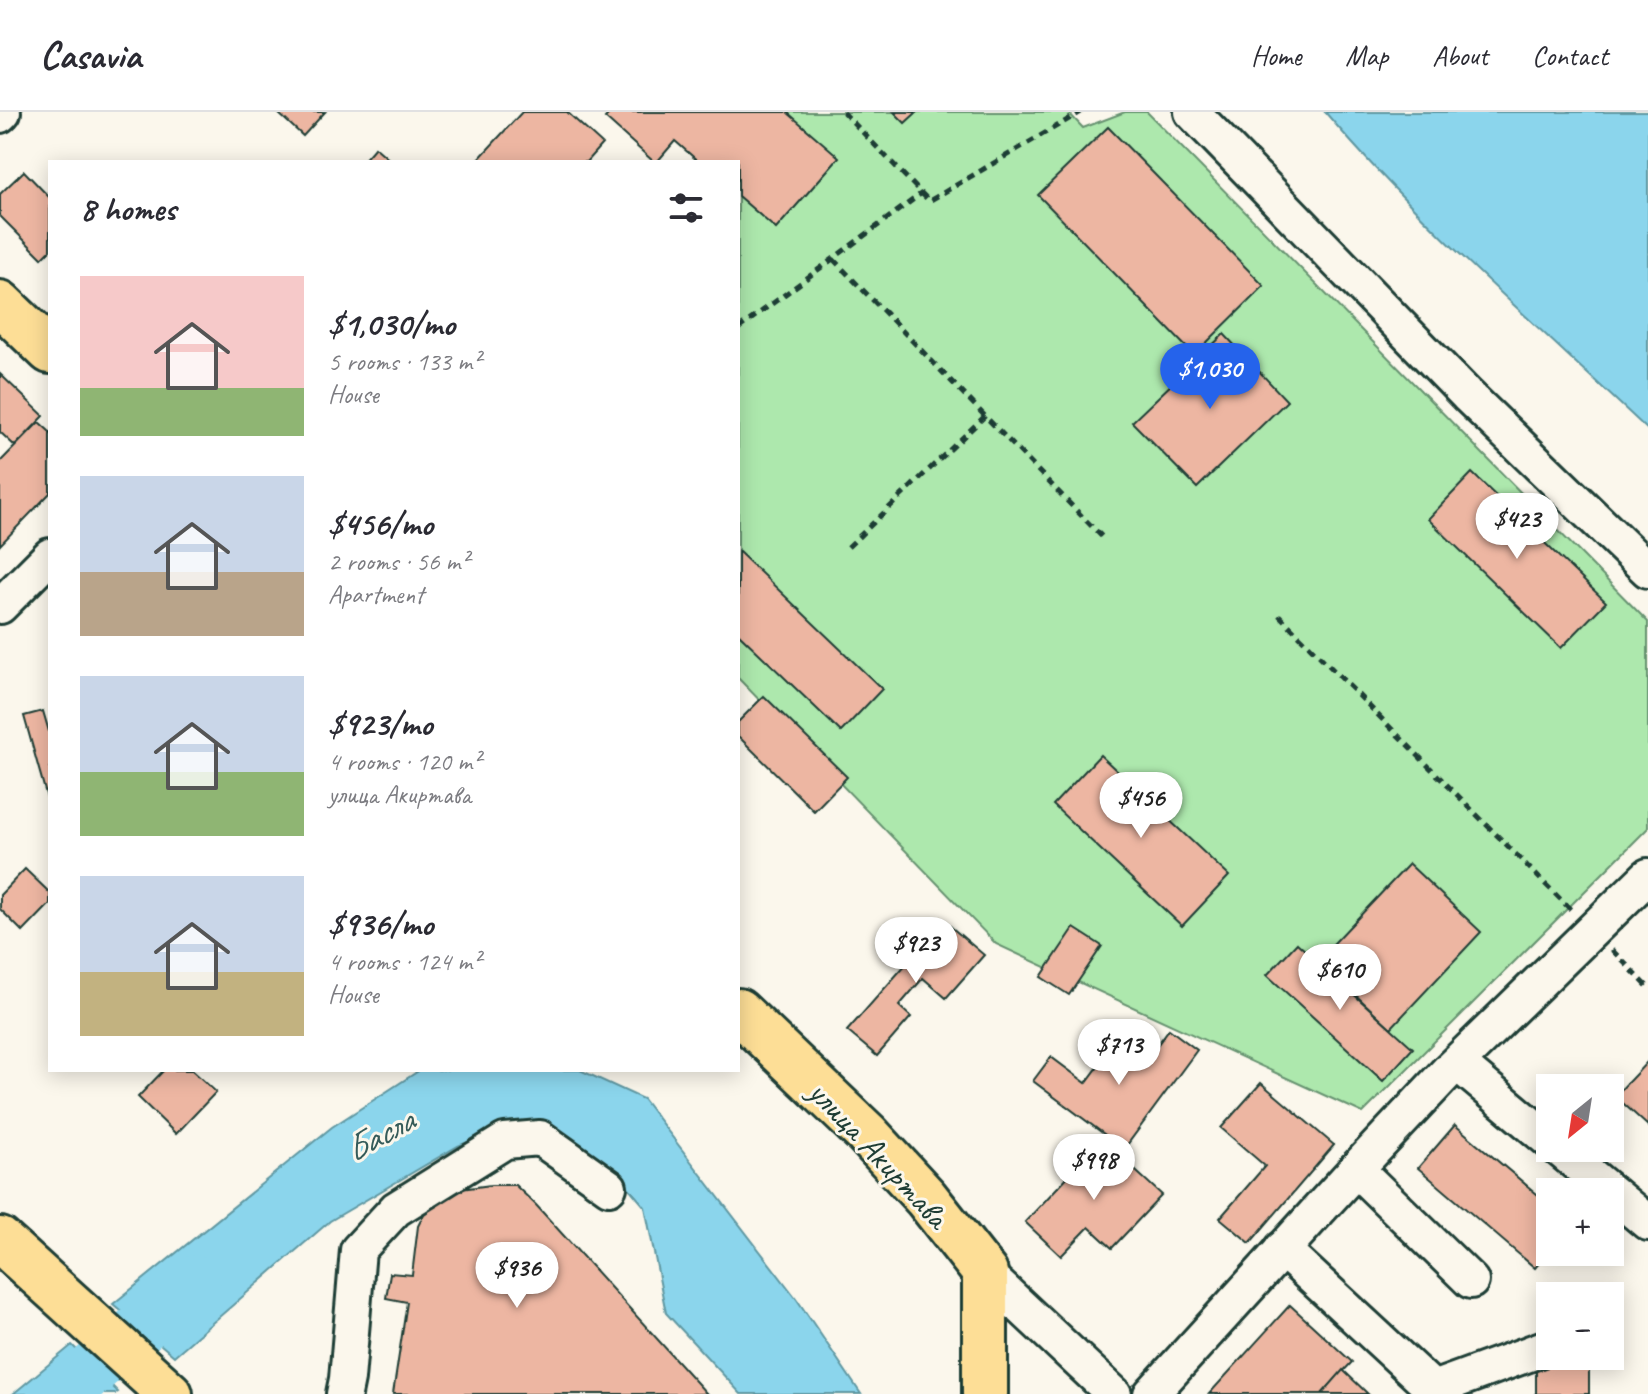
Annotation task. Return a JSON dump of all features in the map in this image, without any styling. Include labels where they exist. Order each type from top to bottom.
[{"type":"highway","points":[[0,303],[48,349]]},
{"type":"highway","name":"улица Акиртава","points":[[740,1013],[867,1134],[926,1198],[985,1293]]},
{"type":"highway","points":[[0,1240],[170,1394]]},
{"type":"highway","points":[[985,1293],[985,1394]]},
{"type":"street","points":[[1192,112],[1467,395],[1648,570]]},
{"type":"street","points":[[0,606],[48,558]]},
{"type":"street","points":[[1151,1394],[1457,1063],[1648,876]]},
{"type":"street","points":[[1457,1063],[1536,1129]]},
{"type":"street","points":[[344,1394],[358,1250],[396,1209],[505,1141],[540,1138],[609,1187]]},
{"type":"street","points":[[1575,1162],[1648,1223]]},
{"type":"street","points":[[1356,1169],[1471,1281]]},
{"type":"street","points":[[1282,1249],[1433,1389],[1476,1384],[1536,1353]]},
{"type":"street","points":[[985,1293],[1114,1394]]},
{"type":"path","points":[[843,112],[929,201],[1081,112]]},
{"type":"path","points":[[740,328],[922,193]]},
{"type":"path","points":[[833,259],[1105,540]]},
{"type":"path","points":[[848,547],[985,416]]},
{"type":"path","points":[[1279,615],[1648,987]]},
{"type":"green space","points":[[765,112],[1068,112],[1083,128],[1125,112],[1147,112],[1648,622],[1648,828],[1363,1113],[996,944],[740,680],[740,160],[715,160]]},
{"type":"water","points":[[1325,112],[1648,112],[1648,430],[1441,236]]},
{"type":"water","points":[[417,1072],[584,1072],[643,1099],[796,1298],[861,1394],[741,1394],[666,1313],[645,1207],[614,1170],[556,1130],[521,1121],[458,1146],[330,1221],[174,1356],[113,1304],[332,1127]]},
{"type":"water","points":[[72,1345],[118,1392],[13,1394]]},
{"type":"building","points":[[277,112],[325,112],[303,136]]},
{"type":"building","points":[[522,112],[567,112],[602,144],[588,160],[478,160]]},
{"type":"building","points":[[611,112],[787,112],[839,157],[776,229],[740,198],[740,160],[697,160],[675,141],[659,160],[652,160],[605,118]]},
{"type":"building","points":[[894,112],[917,112],[905,123]]},
{"type":"building","points":[[1108,127],[1264,286],[1194,355],[1038,195]]},
{"type":"building","points":[[375,147],[390,160],[364,160]]},
{"type":"building","points":[[24,171],[48,196],[48,252],[42,258],[0,216],[0,194]]},
{"type":"building","points":[[1224,334],[1287,401],[1197,488],[1132,422]]},
{"type":"building","points":[[0,374],[44,416],[15,446],[0,432]]},
{"type":"building","points":[[39,422],[48,430],[48,495],[0,545],[0,462]]},
{"type":"building","points":[[1472,473],[1606,602],[1561,648],[1428,519]]},
{"type":"building","points":[[740,553],[882,689],[841,732],[740,635]]},
{"type":"building","points":[[764,696],[847,777],[814,811],[740,738],[740,720]]},
{"type":"building","points":[[43,711],[48,728],[47,798],[24,716]]},
{"type":"building","points":[[1100,755],[1229,876],[1182,926],[1053,805]]},
{"type":"building","points":[[1409,864],[1481,932],[1391,1028],[1318,960]]},
{"type":"building","points":[[25,869],[48,891],[48,906],[23,932],[0,909],[0,895]]},
{"type":"building","points":[[944,921],[984,955],[946,998],[923,978],[899,1006],[911,1017],[877,1056],[847,1031]]},
{"type":"building","points":[[1074,928],[1102,946],[1069,995],[1041,977]]},
{"type":"building","points":[[1297,943],[1413,1048],[1383,1081],[1267,975]]},
{"type":"building","points":[[1169,1029],[1197,1050],[1124,1149],[1033,1081],[1051,1057],[1086,1083],[1116,1043],[1144,1063]]},
{"type":"building","points":[[1648,1061],[1648,1126],[1624,1104],[1624,1086]]},
{"type":"building","points":[[162,1072],[194,1072],[216,1092],[176,1134],[138,1097]]},
{"type":"building","points":[[1261,1083],[1334,1145],[1250,1243],[1220,1218],[1265,1166],[1221,1128]]},
{"type":"building","points":[[1455,1125],[1536,1193],[1535,1268],[1418,1168]]},
{"type":"building","points":[[1102,1140],[1162,1195],[1112,1248],[1089,1227],[1061,1256],[1025,1222]]},
{"type":"building","points":[[515,1185],[536,1205],[707,1394],[393,1394],[407,1302],[386,1298],[390,1273],[412,1275],[418,1226],[426,1210],[461,1189]]},
{"type":"building","points":[[1290,1305],[1352,1362],[1322,1394],[1209,1394]]},
{"type":"building","points":[[1343,1370],[1368,1394],[1322,1394]]},
{"type":"building","points":[[1536,1370],[1589,1370],[1589,1394],[1536,1394]]},
{"type":"waterway","name":"Басла","points":[[64,1394],[195,1281]]}]
